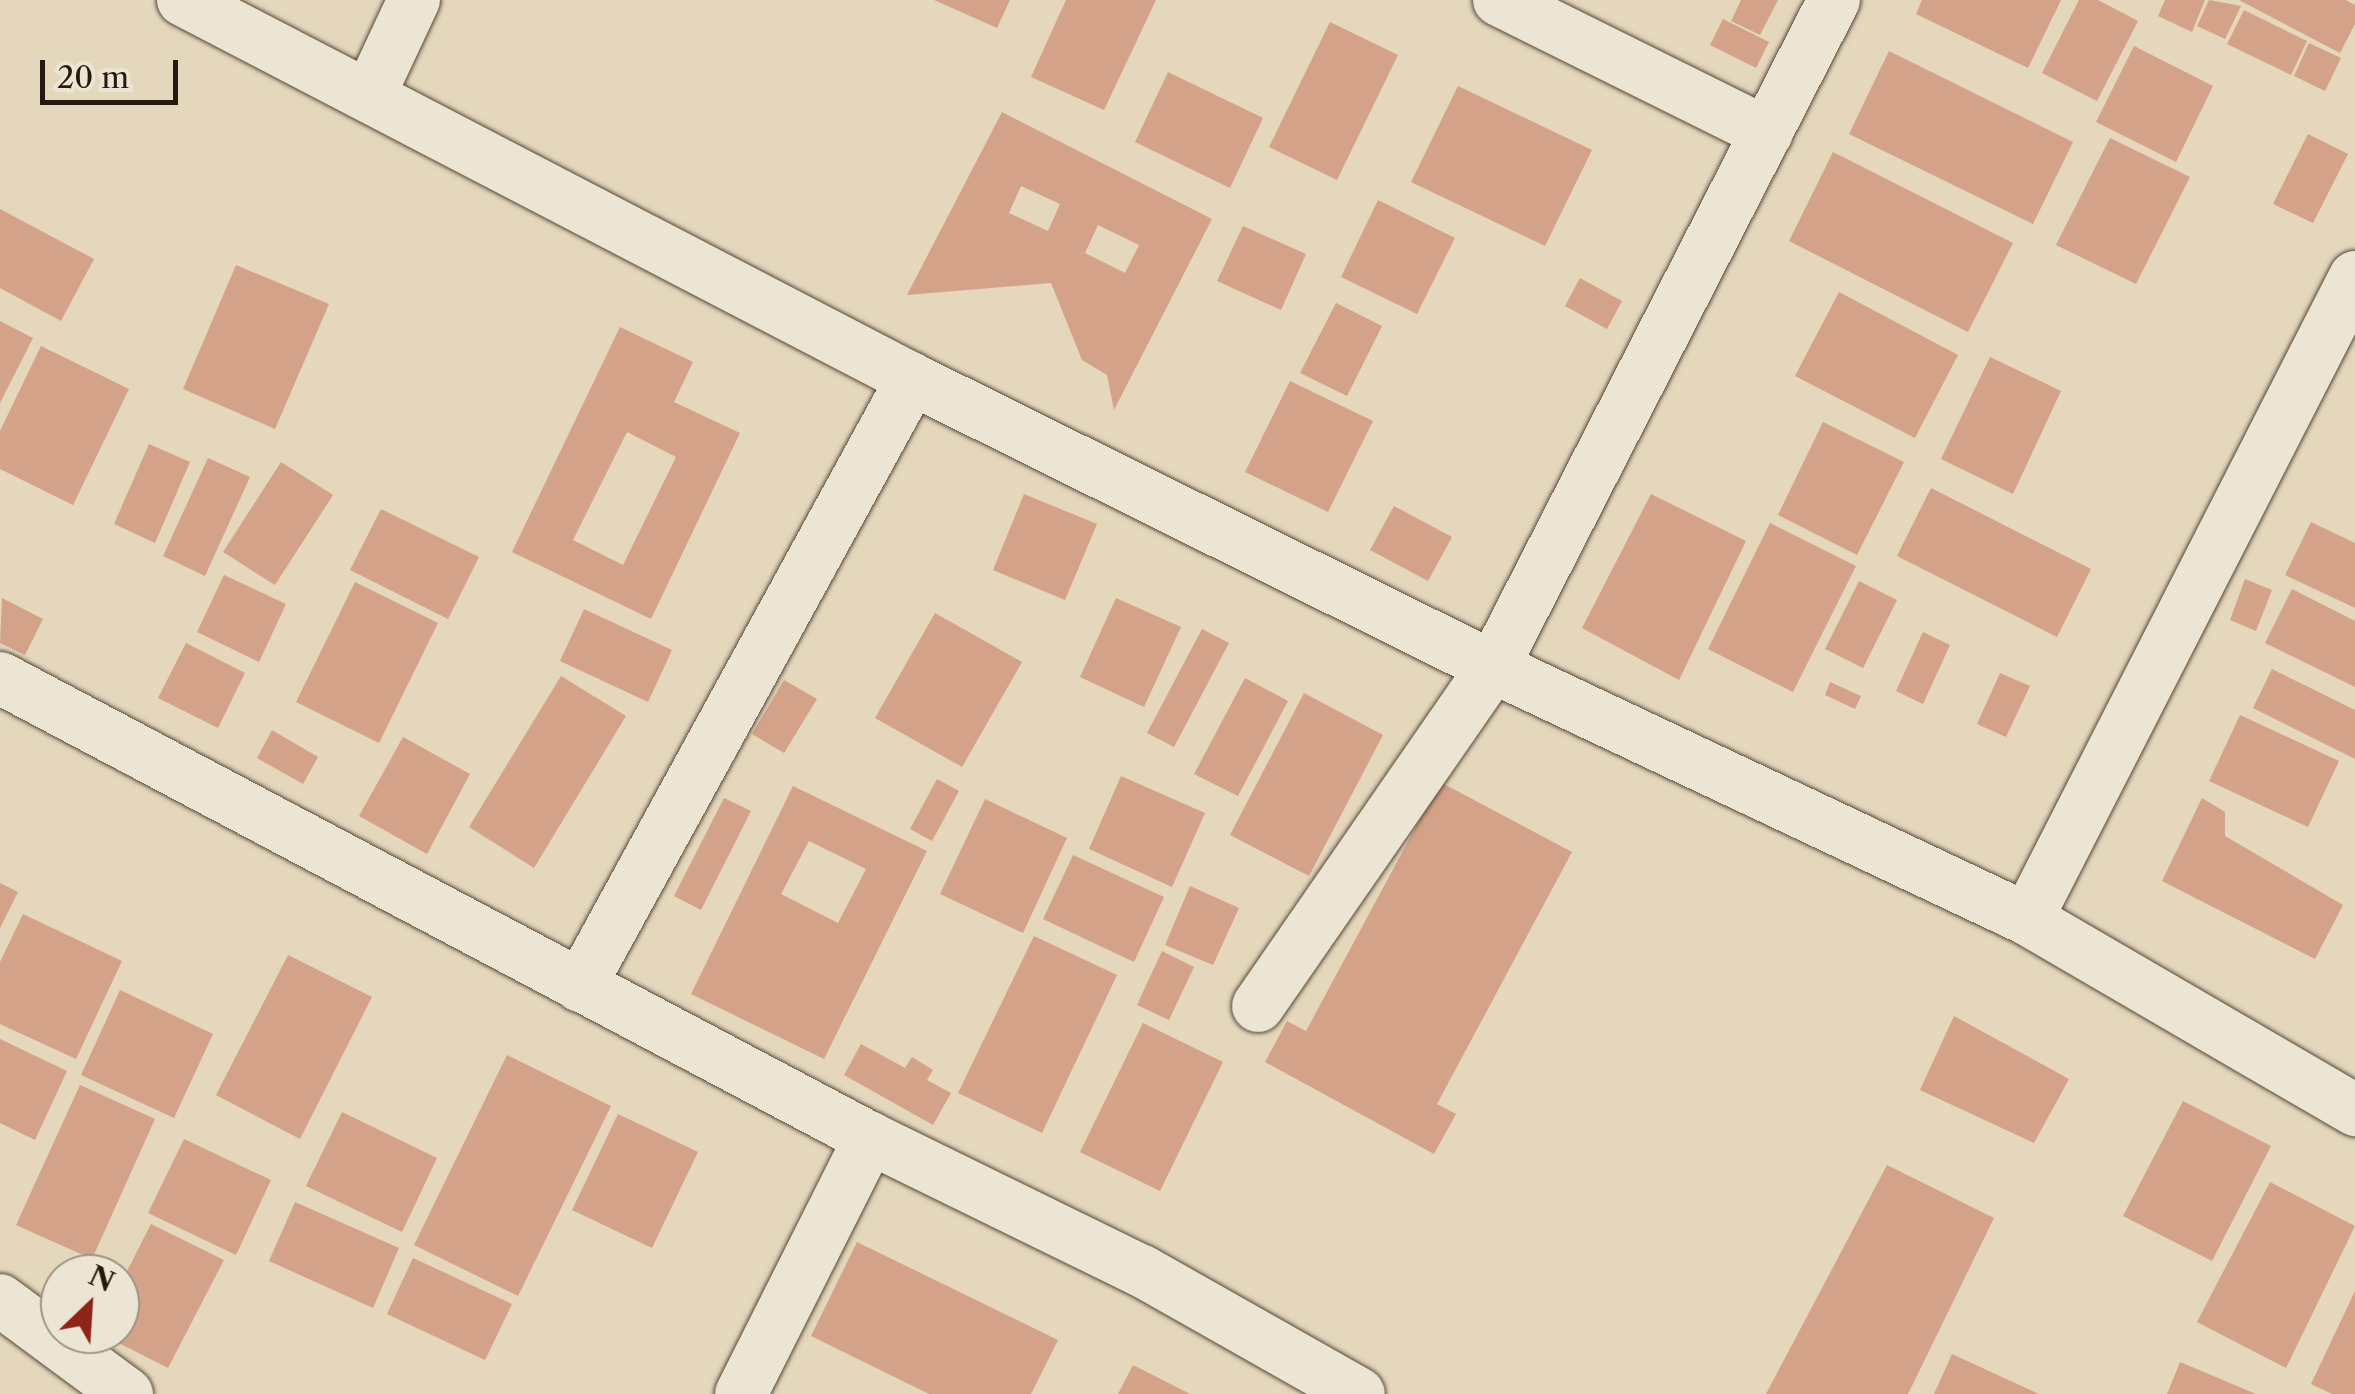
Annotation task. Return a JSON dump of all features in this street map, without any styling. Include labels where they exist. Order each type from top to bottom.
[{"type":"street","points":[[182,0],[912,379],[1494,667],[2026,919],[2355,1110]]},
{"type":"street","points":[[368,96],[414,0]]},
{"type":"street","points":[[1499,0],[1767,133]]},
{"type":"street","points":[[1258,1006],[1494,667],[1834,0]]},
{"type":"street","points":[[2026,919],[2355,277]]},
{"type":"street","points":[[580,986],[912,379]]},
{"type":"street","points":[[0,678],[870,1138],[1142,1271],[1358,1394]]},
{"type":"street","points":[[741,1394],[870,1138]]},
{"type":"street","points":[[0,1300],[128,1394]]},
{"type":"building","points":[[934,0],[1010,0],[997,28]]},
{"type":"building","points":[[1066,0],[1156,0],[1104,110],[1031,77]]},
{"type":"building","points":[[1741,0],[1778,0],[1760,35],[1731,21]]},
{"type":"building","points":[[1922,0],[2061,0],[2028,68],[1916,14]]},
{"type":"building","points":[[2079,0],[2098,0],[2138,21],[2097,101],[2042,73]]},
{"type":"building","points":[[2165,0],[2205,0],[2192,32],[2158,16]]},
{"type":"building","points":[[2209,0],[2241,6],[2225,39],[2197,26]]},
{"type":"building","points":[[2239,0],[2346,0],[2355,5],[2355,24],[2340,53]]},
{"type":"building","points":[[2244,10],[2307,41],[2291,75],[2227,44]]},
{"type":"building","points":[[1723,19],[1769,42],[1756,68],[1710,45]]},
{"type":"building","points":[[1330,22],[1398,55],[1337,180],[1269,147]]},
{"type":"building","points":[[2309,43],[2341,58],[2325,91],[2294,76]]},
{"type":"building","points":[[2134,46],[2213,86],[2176,162],[2096,122]]},
{"type":"building","points":[[1889,51],[2073,142],[2033,224],[1849,134]]},
{"type":"building","points":[[1168,72],[1263,118],[1230,188],[1135,142]]},
{"type":"building","points":[[1458,86],[1592,150],[1545,246],[1411,182]]},
{"type":"building","points":[[1002,112],[1212,219],[1114,410],[1107,375],[1082,360],[1051,283],[907,295]],"holes":[[[1021,186],[1060,204],[1048,231],[1009,213]],[[1098,225],[1139,245],[1125,273],[1085,253]]]},
{"type":"building","points":[[2308,134],[2348,154],[2313,223],[2273,204]]},
{"type":"building","points":[[2110,138],[2190,177],[2136,284],[2056,245]]},
{"type":"building","points":[[1833,152],[2013,243],[1968,332],[1789,241]]},
{"type":"building","points":[[1378,200],[1455,238],[1417,314],[1341,277]]},
{"type":"building","points":[[0,209],[94,259],[61,321],[0,288]]},
{"type":"building","points":[[1243,226],[1306,254],[1281,310],[1217,281]]},
{"type":"building","points":[[236,265],[329,304],[275,429],[183,389]]},
{"type":"building","points":[[1580,278],[1622,301],[1607,329],[1565,306]]},
{"type":"building","points":[[1839,292],[1958,355],[1915,438],[1795,376]]},
{"type":"building","points":[[1336,303],[1382,326],[1347,396],[1300,373]]},
{"type":"building","points":[[0,321],[33,338],[0,403]]},
{"type":"building","points":[[620,327],[693,362],[674,402],[740,433],[651,619],[512,552]],"holes":[[[627,432],[676,457],[623,565],[573,540]]]},
{"type":"building","points":[[41,346],[129,389],[73,505],[0,469],[0,431]]},
{"type":"building","points":[[1990,357],[2061,391],[2013,494],[1941,459]]},
{"type":"building","points":[[1290,381],[1373,421],[1328,512],[1245,472]]},
{"type":"building","points":[[1823,422],[1904,462],[1857,555],[1778,515]]},
{"type":"building","points":[[149,444],[190,462],[155,543],[114,524]]},
{"type":"building","points":[[208,458],[250,477],[205,576],[163,556]]},
{"type":"building","points":[[281,462],[333,495],[275,585],[223,552]]},
{"type":"building","points":[[1931,488],[2091,569],[2057,637],[1897,556]]},
{"type":"building","points":[[1024,494],[1097,524],[1065,600],[993,570]]},
{"type":"building","points":[[1651,494],[1746,541],[1679,680],[1582,628]]},
{"type":"building","points":[[1394,506],[1452,537],[1428,581],[1370,550]]},
{"type":"building","points":[[381,509],[479,557],[448,619],[350,570]]},
{"type":"building","points":[[2311,522],[2355,543],[2355,608],[2285,575]]},
{"type":"building","points":[[1770,523],[1856,566],[1793,692],[1708,649]]},
{"type":"building","points":[[224,575],[286,604],[259,662],[197,632]]},
{"type":"building","points":[[2245,579],[2272,590],[2256,631],[2230,620]]},
{"type":"building","points":[[1859,581],[1897,600],[1863,668],[1825,649]]},
{"type":"building","points":[[355,582],[438,623],[379,743],[296,702]]},
{"type":"building","points":[[2292,589],[2355,621],[2355,687],[2265,643]]},
{"type":"building","points":[[2,598],[43,619],[25,655],[0,643]]},
{"type":"building","points":[[1116,598],[1181,627],[1144,707],[1080,677]]},
{"type":"building","points":[[584,609],[672,650],[648,702],[560,661]]},
{"type":"building","points":[[935,613],[1022,662],[962,767],[875,718]]},
{"type":"building","points":[[1202,629],[1229,643],[1174,747],[1147,733]]},
{"type":"building","points":[[1923,632],[1950,645],[1923,704],[1896,691]]},
{"type":"building","points":[[186,643],[245,673],[218,728],[158,698]]},
{"type":"building","points":[[2272,669],[2355,710],[2355,759],[2253,708]]},
{"type":"building","points":[[2000,673],[2030,686],[2006,737],[1977,724]]},
{"type":"building","points":[[561,676],[626,716],[534,868],[469,827]]},
{"type":"building","points":[[1245,678],[1288,701],[1238,796],[1194,774]]},
{"type":"building","points":[[784,680],[817,699],[784,753],[752,734]]},
{"type":"building","points":[[1830,682],[1861,696],[1855,709],[1825,695]]},
{"type":"building","points":[[1304,693],[1383,735],[1309,876],[1230,835]]},
{"type":"building","points":[[2240,715],[2339,761],[2308,827],[2209,781]]},
{"type":"building","points":[[272,730],[318,757],[303,784],[257,758]]},
{"type":"building","points":[[403,737],[470,774],[427,854],[359,816]]},
{"type":"building","points":[[1121,776],[1205,813],[1172,887],[1089,849]]},
{"type":"building","points":[[937,779],[959,791],[932,841],[910,829]]},
{"type":"building","points":[[1440,782],[1572,852],[1437,1104],[1456,1114],[1434,1154],[1265,1062],[1287,1021],[1306,1031]]},
{"type":"building","points":[[793,786],[927,851],[824,1059],[691,994]],"holes":[[[809,841],[866,869],[838,923],[781,894]]]},
{"type":"building","points":[[724,798],[751,811],[701,910],[674,896]]},
{"type":"building","points":[[2202,798],[2225,812],[2225,836],[2343,905],[2315,959],[2162,881]]},
{"type":"building","points":[[985,799],[1067,838],[1023,933],[940,894]]},
{"type":"building","points":[[1073,855],[1164,897],[1134,962],[1043,919]]},
{"type":"building","points":[[0,883],[18,892],[0,928]]},
{"type":"building","points":[[1190,886],[1239,908],[1213,965],[1165,945]]},
{"type":"building","points":[[23,914],[122,961],[76,1059],[0,1024],[0,962]]},
{"type":"building","points":[[1034,936],[1117,975],[1042,1133],[958,1093]]},
{"type":"building","points":[[1162,951],[1194,967],[1169,1020],[1137,1005]]},
{"type":"building","points":[[288,955],[372,997],[300,1139],[216,1095]]},
{"type":"building","points":[[120,990],[213,1034],[174,1118],[81,1075]]},
{"type":"building","points":[[1954,1016],[2069,1079],[2034,1143],[1920,1090]]},
{"type":"building","points":[[1143,1023],[1223,1062],[1160,1191],[1080,1152]]},
{"type":"building","points":[[0,1039],[67,1071],[35,1140],[0,1123]]},
{"type":"building","points":[[861,1044],[905,1068],[912,1057],[933,1070],[927,1080],[951,1093],[933,1125],[844,1075]]},
{"type":"building","points":[[507,1055],[611,1106],[518,1296],[414,1245]]},
{"type":"building","points":[[80,1085],[155,1119],[94,1254],[81,1254],[16,1225]]},
{"type":"building","points":[[2183,1101],[2271,1146],[2212,1261],[2123,1216]]},
{"type":"building","points":[[342,1112],[437,1158],[402,1232],[306,1186]]},
{"type":"building","points":[[618,1114],[698,1152],[652,1248],[572,1210]]},
{"type":"building","points":[[184,1139],[271,1180],[236,1255],[148,1213]]},
{"type":"building","points":[[1887,1165],[1994,1218],[1908,1394],[1766,1394]]},
{"type":"building","points":[[2270,1182],[2355,1226],[2286,1368],[2197,1322]]},
{"type":"building","points":[[295,1202],[399,1248],[373,1308],[269,1261]]},
{"type":"building","points":[[151,1224],[224,1260],[168,1368],[140,1354],[140,1254],[136,1254]]},
{"type":"building","points":[[857,1242],[1058,1340],[1031,1394],[929,1394],[811,1336]]},
{"type":"building","points":[[413,1258],[512,1304],[485,1360],[387,1314]]},
{"type":"building","points":[[2355,1291],[2355,1394],[2332,1394],[2311,1384]]},
{"type":"building","points":[[1952,1354],[2039,1394],[1934,1394]]},
{"type":"building","points":[[2180,1362],[2256,1394],[2167,1394]]},
{"type":"building","points":[[1133,1365],[1190,1394],[1118,1394]]}]
